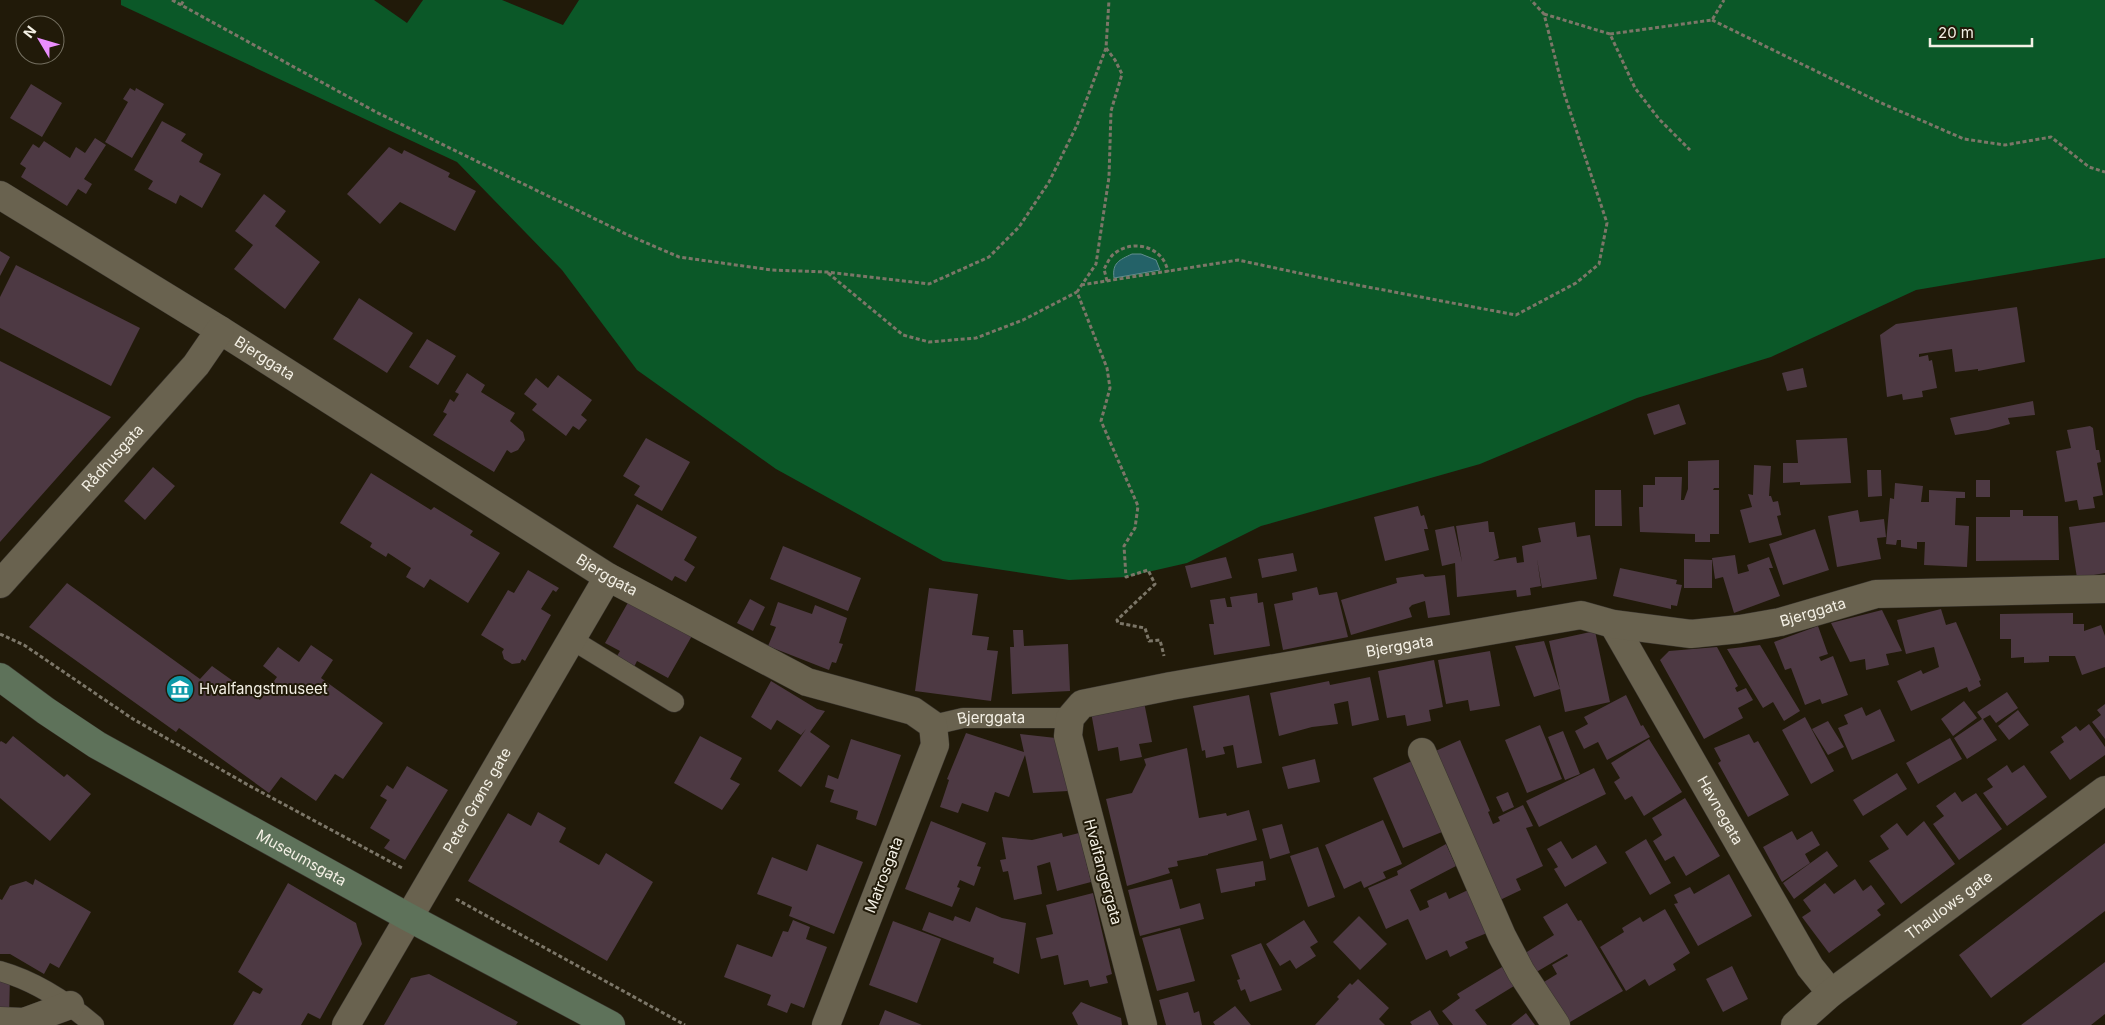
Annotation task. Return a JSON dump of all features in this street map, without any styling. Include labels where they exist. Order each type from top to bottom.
[{"type":"street","name":"Bjerggata","points":[[0,195],[220,330],[608,576],[807,682],[913,710],[933,725]]},
{"type":"street","name":"Rådhusgata","points":[[0,584],[196,365],[220,330]]},
{"type":"street","name":"Peter Grøns gate","points":[[346,1025],[608,576]]},
{"type":"street","name":"Bjerggata","points":[[1070,718],[1082,704],[1171,686],[1581,615],[1613,624],[1691,634],[1740,629],[1780,622],[1876,594],[2105,589]]},
{"type":"street","name":"Havnegata","points":[[1613,624],[1810,967],[1831,993]]},
{"type":"street","name":"Museumsgata","points":[[0,677],[46,712],[97,745],[611,1025]]},
{"type":"street","name":"Hvalfangergata","points":[[1070,718],[1068,736],[1143,1025]]},
{"type":"street","name":"Matrosgata","points":[[826,1025],[935,745],[933,725]]},
{"type":"street","points":[[1422,752],[1502,936],[1521,972],[1556,1025]]},
{"type":"street","name":"Thaulows gate","points":[[1795,1025],[1831,993],[2105,790]]},
{"type":"street","points":[[0,1021],[24,1022],[70,1005]]},
{"type":"lane","points":[[571,639],[674,702]]},
{"type":"lane","name":"Bjerggata","points":[[933,725],[963,718],[1070,718]]},
{"type":"lane","points":[[0,971],[20,977],[70,1005],[94,1025]]},
{"type":"path","points":[[172,0],[376,112],[628,235],[678,257],[772,270],[827,272],[930,284],[989,257],[1019,227],[1049,182],[1077,125],[1106,48],[1109,0]]},
{"type":"path","points":[[181,5],[184,0]]},
{"type":"path","points":[[1081,285],[1238,260],[1336,282],[1516,315],[1576,283],[1599,264],[1607,223],[1564,94],[1544,14],[1531,0]]},
{"type":"path","points":[[1712,20],[1724,0]]},
{"type":"path","points":[[1544,14],[1610,34],[1712,20],[1879,102],[1964,139],[2005,145],[2051,137],[2089,167],[2105,172]]},
{"type":"path","points":[[1610,34],[1635,88],[1659,119],[1690,150]]},
{"type":"path","points":[[827,272],[903,335],[929,342],[976,338],[1023,320],[1077,292],[1096,264],[1109,177],[1110,110],[1122,74],[1106,48]]},
{"type":"path","points":[[1107,281],[1104,269],[1115,252],[1134,246],[1152,249],[1160,254],[1166,262],[1168,272]]},
{"type":"path","points":[[1077,292],[1106,368],[1110,388],[1101,422],[1138,506],[1135,528],[1124,546],[1126,576],[1148,570],[1155,584],[1117,620],[1118,623],[1145,628],[1149,641],[1160,640],[1171,686]]},
{"type":"path","points":[[1,636],[24,645],[133,719],[248,785],[408,872]]},
{"type":"path","points":[[448,895],[685,1025]]},
{"type":"green space","points":[[121,0],[374,0],[407,23],[423,0],[502,0],[563,25],[579,0],[2105,0],[2105,258],[1916,290],[1771,357],[1637,398],[1480,464],[1261,526],[1187,563],[1126,577],[1069,580],[943,561],[776,469],[637,370],[562,270],[457,162],[121,5]]},
{"type":"water","points":[[1132,254],[1141,254],[1156,260],[1160,270],[1114,278],[1115,265],[1123,258]]},
{"type":"building","points":[[31,84],[62,103],[42,137],[10,118]]},
{"type":"building","points":[[130,88],[135,91],[136,88],[164,104],[132,158],[105,142],[128,102],[123,99]]},
{"type":"building","points":[[162,121],[186,134],[181,141],[203,154],[199,162],[221,174],[202,208],[180,195],[176,204],[148,189],[153,181],[134,170]]},
{"type":"building","points":[[95,138],[106,145],[84,179],[92,184],[86,194],[78,189],[67,206],[21,177],[26,168],[20,164],[33,144],[39,148],[44,141],[70,158],[76,147],[85,153]]},
{"type":"building","points":[[389,147],[402,154],[404,150],[450,173],[448,177],[476,191],[455,231],[400,202],[380,224],[347,194]]},
{"type":"building","points":[[264,194],[286,211],[275,226],[320,262],[285,309],[234,269],[253,245],[235,231]]},
{"type":"building","points":[[0,251],[10,257],[0,276]]},
{"type":"building","points":[[16,265],[140,328],[111,386],[0,328],[0,297]]},
{"type":"building","points":[[359,298],[413,333],[387,373],[333,339]]},
{"type":"building","points":[[2017,307],[2025,362],[1978,371],[1978,369],[1955,372],[1952,349],[1919,354],[1919,357],[1928,355],[1929,361],[1932,360],[1937,388],[1922,391],[1923,397],[1903,400],[1902,394],[1887,397],[1880,335],[1896,324]]},
{"type":"building","points":[[427,339],[456,356],[438,385],[409,367]]},
{"type":"building","points":[[0,361],[111,417],[0,542]]},
{"type":"building","points":[[1803,368],[1807,387],[1787,391],[1782,373]]},
{"type":"building","points":[[467,373],[485,385],[481,392],[515,413],[510,421],[523,432],[525,440],[518,450],[511,453],[507,450],[494,472],[433,435],[447,414],[443,412],[450,399],[454,402],[459,394],[455,392]]},
{"type":"building","points":[[558,375],[592,400],[581,415],[587,420],[579,430],[573,426],[566,436],[532,410],[537,404],[524,394],[536,378],[548,388]]},
{"type":"building","points":[[2033,401],[2035,415],[2008,418],[2010,424],[1988,430],[1955,435],[1950,418]]},
{"type":"building","points":[[1679,404],[1686,424],[1654,435],[1647,414]]},
{"type":"building","points":[[2090,426],[2093,428],[2096,450],[2099,450],[2101,462],[2097,463],[2103,495],[2093,497],[2095,508],[2079,510],[2077,500],[2065,502],[2056,451],[2071,448],[2067,430]]},
{"type":"building","points":[[646,438],[690,462],[662,511],[634,495],[640,486],[623,476]]},
{"type":"building","points":[[1847,438],[1851,483],[1800,485],[1800,482],[1783,483],[1783,463],[1798,463],[1796,440]]},
{"type":"building","points":[[1719,460],[1719,488],[1714,488],[1713,490],[1719,490],[1719,534],[1710,534],[1710,542],[1695,542],[1695,534],[1640,532],[1639,507],[1643,507],[1643,485],[1655,485],[1655,477],[1682,477],[1681,500],[1684,500],[1688,489],[1688,461]]},
{"type":"building","points":[[1754,465],[1771,466],[1769,496],[1771,496],[1773,502],[1778,501],[1781,515],[1777,516],[1782,535],[1749,543],[1740,510],[1752,507],[1748,494],[1753,495]]},
{"type":"building","points":[[153,467],[175,486],[145,520],[124,501]]},
{"type":"building","points":[[1867,470],[1881,470],[1882,496],[1868,497]]},
{"type":"building","points":[[371,473],[431,510],[434,507],[473,531],[470,535],[500,553],[468,603],[430,579],[424,588],[406,577],[411,568],[388,553],[386,557],[370,547],[372,543],[340,523]]},
{"type":"building","points":[[1976,480],[1990,480],[1990,497],[1976,497]]},
{"type":"building","points":[[1895,483],[1923,486],[1921,502],[1929,502],[1929,490],[1965,492],[1965,498],[1956,498],[1955,525],[1969,526],[1967,567],[1924,565],[1925,542],[1917,542],[1917,549],[1901,547],[1901,540],[1897,540],[1896,545],[1886,544],[1890,498],[1894,499]]},
{"type":"building","points":[[1595,490],[1621,490],[1622,526],[1595,526]]},
{"type":"building","points":[[637,504],[697,537],[684,560],[695,567],[686,582],[675,576],[672,581],[613,547]]},
{"type":"building","points":[[1418,506],[1421,516],[1424,515],[1428,529],[1424,529],[1429,550],[1385,561],[1374,517]]},
{"type":"building","points":[[1858,510],[1860,522],[1884,519],[1886,537],[1877,538],[1881,559],[1837,567],[1828,516]]},
{"type":"building","points":[[2010,510],[2023,510],[2023,516],[2058,516],[2059,560],[1976,561],[1976,517],[2010,517]]},
{"type":"building","points":[[1488,521],[1489,532],[1494,532],[1499,558],[1493,561],[1516,557],[1517,563],[1524,562],[1522,546],[1541,542],[1538,528],[1575,522],[1577,537],[1590,535],[1597,579],[1542,588],[1537,559],[1541,586],[1530,588],[1531,595],[1517,597],[1516,590],[1457,597],[1455,563],[1442,566],[1435,530],[1454,526],[1462,562],[1456,526]]},
{"type":"building","points":[[2105,522],[2105,573],[2077,578],[2069,527]]},
{"type":"building","points":[[1815,529],[1829,570],[1783,585],[1769,544]]},
{"type":"building","points":[[783,546],[861,578],[848,611],[770,579]]},
{"type":"building","points":[[1293,553],[1297,571],[1262,578],[1258,559]]},
{"type":"building","points":[[1735,555],[1738,574],[1749,571],[1747,565],[1769,557],[1773,568],[1769,568],[1780,596],[1734,613],[1723,577],[1715,579],[1712,558]]},
{"type":"building","points":[[1226,557],[1232,578],[1191,588],[1185,566]]},
{"type":"building","points":[[1684,559],[1712,560],[1712,588],[1684,588]]},
{"type":"building","points":[[1620,568],[1677,580],[1676,584],[1682,585],[1677,606],[1671,605],[1671,609],[1613,596]]},
{"type":"building","points":[[528,570],[559,588],[556,592],[553,590],[541,609],[551,615],[525,661],[522,659],[520,663],[512,664],[504,659],[502,652],[504,649],[481,635],[508,590],[514,593]]},
{"type":"building","points":[[1423,574],[1425,577],[1445,575],[1450,615],[1428,618],[1425,601],[1412,605],[1409,608],[1412,617],[1351,635],[1341,600],[1397,583],[1396,578]]},
{"type":"building","name":"Hvalfangstmuseet","points":[[67,583],[200,679],[212,666],[260,700],[277,677],[263,666],[278,647],[299,662],[311,645],[333,660],[321,678],[383,723],[343,779],[335,774],[316,801],[281,777],[269,793],[179,728],[176,732],[29,627]]},
{"type":"building","points":[[1317,587],[1319,595],[1337,592],[1348,637],[1283,650],[1274,604],[1293,600],[1292,593]]},
{"type":"building","points":[[929,588],[978,594],[972,635],[989,637],[987,650],[998,651],[991,701],[915,691]]},
{"type":"building","points":[[1257,593],[1258,603],[1263,602],[1270,646],[1214,655],[1209,624],[1214,624],[1210,600],[1225,598],[1227,607],[1232,607],[1230,597]]},
{"type":"building","points":[[630,599],[693,634],[668,678],[637,661],[632,671],[614,661],[620,651],[605,643]]},
{"type":"building","points":[[750,599],[765,607],[753,631],[737,623]]},
{"type":"building","points":[[778,602],[812,614],[815,605],[847,618],[839,643],[843,644],[836,663],[832,662],[829,670],[768,646],[776,627],[770,625]]},
{"type":"building","points":[[1941,609],[1946,625],[1956,622],[1981,680],[1979,681],[1981,686],[1969,692],[1967,687],[1911,711],[1897,681],[1921,670],[1923,674],[1939,667],[1934,647],[1906,654],[1897,620]]},
{"type":"building","points":[[1882,610],[1902,651],[1886,654],[1889,665],[1866,670],[1865,659],[1850,662],[1831,623]]},
{"type":"building","points":[[2073,613],[2073,624],[2084,624],[2084,631],[2101,625],[2105,636],[2105,667],[2082,675],[2075,656],[2049,656],[2049,662],[2024,663],[2024,657],[2011,658],[2011,639],[2000,639],[2000,614]]},
{"type":"building","points":[[1818,626],[1828,654],[1819,657],[1821,661],[1833,656],[1848,695],[1822,704],[1820,699],[1805,705],[1791,668],[1785,670],[1774,642]]},
{"type":"building","points":[[1013,630],[1023,630],[1024,646],[1068,644],[1070,691],[1012,694],[1010,647],[1014,647]]},
{"type":"building","points":[[1595,631],[1610,702],[1565,712],[1549,641]]},
{"type":"building","points":[[1544,641],[1560,689],[1534,697],[1515,646]]},
{"type":"building","points":[[1760,645],[1800,711],[1784,721],[1773,702],[1763,708],[1727,649]]},
{"type":"building","points":[[1717,647],[1738,686],[1735,688],[1737,692],[1746,688],[1753,700],[1738,708],[1743,718],[1704,739],[1660,660],[1669,651]]},
{"type":"building","points":[[1490,651],[1500,706],[1470,711],[1468,700],[1446,704],[1438,660]]},
{"type":"building","points":[[1434,660],[1443,707],[1429,710],[1431,721],[1407,726],[1405,715],[1387,718],[1378,671]]},
{"type":"building","points":[[1370,677],[1379,720],[1352,726],[1348,701],[1334,704],[1338,724],[1312,727],[1279,736],[1270,693],[1329,681],[1330,685]]},
{"type":"building","points":[[771,681],[817,709],[825,711],[810,732],[830,746],[801,787],[778,771],[806,729],[801,735],[777,720],[771,730],[751,717]]},
{"type":"building","points":[[2007,692],[2018,708],[1996,723],[1990,715],[1983,719],[1997,740],[1967,759],[1954,738],[1982,719],[1977,712]]},
{"type":"building","points":[[1249,695],[1262,763],[1237,768],[1233,745],[1223,747],[1225,754],[1206,758],[1205,750],[1202,751],[1193,706]]},
{"type":"building","points":[[1626,695],[1641,726],[1643,725],[1650,737],[1607,760],[1598,742],[1584,749],[1575,731],[1588,724],[1584,717]]},
{"type":"building","points":[[1964,701],[1977,718],[1953,736],[1941,719]]},
{"type":"building","points":[[1144,702],[1152,742],[1139,744],[1142,757],[1120,761],[1118,747],[1098,751],[1091,712]]},
{"type":"building","points":[[2105,704],[2105,739],[2092,722],[2101,715],[2097,710]]},
{"type":"building","points":[[1862,707],[1866,716],[1880,709],[1895,741],[1852,760],[1838,728],[1848,724],[1844,715]]},
{"type":"building","points":[[2018,710],[2029,725],[2009,740],[1998,726]]},
{"type":"building","points":[[1805,717],[1834,771],[1811,784],[1782,730]]},
{"type":"building","points":[[1828,721],[1844,747],[1828,755],[1812,729]]},
{"type":"building","points":[[2089,724],[2105,747],[2105,755],[2070,780],[2050,752],[2064,742],[2061,737],[2076,726],[2080,731]]},
{"type":"building","points":[[1540,725],[1562,779],[1527,793],[1505,740]]},
{"type":"building","points":[[1563,731],[1580,774],[1565,780],[1548,737]]},
{"type":"building","points":[[966,733],[1024,752],[1020,734],[1056,738],[1068,791],[1033,793],[1025,755],[1009,797],[995,792],[988,812],[962,803],[958,813],[940,807],[949,780],[947,779]]},
{"type":"building","points":[[1749,734],[1754,743],[1758,741],[1789,795],[1748,817],[1718,763],[1721,761],[1714,748]]},
{"type":"building","points":[[13,736],[64,777],[67,774],[91,794],[50,841],[0,798],[0,742],[6,744]]},
{"type":"building","points":[[700,736],[742,758],[730,779],[740,784],[722,810],[674,783]]},
{"type":"building","points":[[1950,738],[1962,759],[1918,784],[1906,763]]},
{"type":"building","points":[[851,739],[901,755],[876,826],[856,819],[858,811],[830,802],[834,790],[825,787],[828,775],[838,779]]},
{"type":"building","points":[[1649,739],[1682,792],[1644,816],[1632,796],[1625,800],[1614,782],[1620,778],[1611,763]]},
{"type":"building","points":[[1460,740],[1490,811],[1488,812],[1493,824],[1500,821],[1498,817],[1523,805],[1533,826],[1526,828],[1543,866],[1516,879],[1521,890],[1500,900],[1429,754]]},
{"type":"building","points":[[1187,748],[1199,818],[1226,813],[1227,816],[1249,810],[1257,840],[1208,855],[1177,861],[1178,866],[1168,868],[1170,873],[1127,886],[1106,799],[1132,793],[1146,765],[1144,759]]},
{"type":"building","points":[[1315,759],[1320,782],[1288,789],[1282,767]]},
{"type":"building","points":[[1412,761],[1442,832],[1403,848],[1373,778]]},
{"type":"building","points":[[2007,765],[2012,773],[2024,765],[2047,797],[2007,826],[1983,793],[1993,787],[1987,779]]},
{"type":"building","points":[[407,766],[448,790],[405,860],[384,848],[390,840],[370,828],[387,800],[380,796],[387,785],[393,789]]},
{"type":"building","points":[[1594,768],[1606,794],[1539,827],[1526,801]]},
{"type":"building","points":[[1897,773],[1907,789],[1863,816],[1853,800]]},
{"type":"building","points":[[1508,792],[1514,807],[1503,812],[1496,797]]},
{"type":"building","points":[[1955,792],[1962,802],[1976,793],[2002,829],[1959,860],[1933,824],[1944,816],[1936,806]]},
{"type":"building","points":[[1685,798],[1720,856],[1686,876],[1674,856],[1665,861],[1653,841],[1662,835],[1652,818]]},
{"type":"building","points":[[538,812],[566,828],[559,842],[599,865],[606,853],[653,882],[607,961],[468,881],[508,813],[531,826]]},
{"type":"building","points":[[1383,820],[1402,864],[1383,872],[1386,878],[1364,888],[1361,881],[1344,889],[1325,845]]},
{"type":"building","points":[[931,821],[986,843],[977,866],[981,867],[974,886],[960,880],[957,887],[960,888],[952,907],[905,889]]},
{"type":"building","points":[[1924,821],[1955,864],[1901,904],[1869,861],[1889,849],[1880,836],[1897,823],[1907,836]]},
{"type":"building","points":[[1282,824],[1290,853],[1270,859],[1262,829]]},
{"type":"building","points":[[1792,831],[1797,840],[1812,831],[1820,845],[1805,854],[1810,863],[1782,882],[1763,847]]},
{"type":"building","points":[[1062,833],[1063,837],[1079,833],[1091,882],[1057,891],[1050,862],[1037,866],[1042,894],[1014,900],[1008,871],[1003,872],[1000,860],[1006,859],[1002,837],[1032,840]]},
{"type":"building","points":[[1646,839],[1671,883],[1650,895],[1625,852]]},
{"type":"building","points":[[1561,841],[1572,859],[1596,845],[1607,863],[1565,887],[1554,869],[1558,867],[1547,849]]},
{"type":"building","points":[[2105,843],[2105,911],[1991,998],[1959,955]]},
{"type":"building","points":[[817,844],[863,862],[834,934],[789,916],[792,907],[757,894],[772,857],[807,871]]},
{"type":"building","points":[[1446,844],[1456,866],[1410,890],[1420,911],[1429,907],[1427,901],[1446,892],[1449,899],[1468,890],[1487,933],[1465,942],[1468,948],[1450,957],[1447,950],[1426,960],[1408,919],[1386,929],[1368,888],[1398,875],[1397,871]]},
{"type":"building","points":[[1318,847],[1335,897],[1308,907],[1290,856]]},
{"type":"building","points":[[1827,851],[1838,866],[1794,899],[1783,883]]},
{"type":"building","points":[[1263,861],[1266,880],[1255,882],[1255,886],[1221,893],[1216,869]]},
{"type":"building","points":[[1729,874],[1752,916],[1698,946],[1674,904],[1678,903],[1674,895],[1690,887],[1694,894]]},
{"type":"building","points":[[35,879],[91,912],[59,968],[50,963],[44,974],[10,954],[0,954],[0,899],[2,900],[10,886],[26,881],[33,885]]},
{"type":"building","points":[[1172,879],[1180,909],[1200,903],[1204,919],[1140,936],[1128,890]]},
{"type":"building","points":[[1855,879],[1863,891],[1871,885],[1885,904],[1877,910],[1881,915],[1829,953],[1802,917],[1811,911],[1803,900],[1825,883],[1834,894]]},
{"type":"building","points":[[288,883],[356,923],[362,944],[320,1019],[308,1013],[301,1025],[233,1025],[253,991],[260,994],[263,989],[238,972]]},
{"type":"building","points":[[1093,893],[1112,974],[1106,976],[1108,983],[1090,987],[1088,980],[1064,985],[1058,955],[1041,959],[1036,938],[1053,934],[1046,905]]},
{"type":"building","points":[[1567,903],[1578,921],[1581,920],[1623,991],[1565,1025],[1539,985],[1557,974],[1552,965],[1568,956],[1567,954],[1533,974],[1522,955],[1554,935],[1543,917]]},
{"type":"building","points":[[976,907],[1002,918],[1026,923],[1019,974],[993,963],[994,958],[922,930],[929,912],[953,921],[955,916],[970,922]]},
{"type":"building","points":[[1665,909],[1690,953],[1673,964],[1676,970],[1649,986],[1645,979],[1626,991],[1600,947],[1624,932],[1622,928],[1640,917],[1643,922]]},
{"type":"building","points":[[1359,916],[1387,944],[1360,970],[1333,942]]},
{"type":"building","points":[[793,920],[810,927],[806,939],[827,947],[804,1008],[791,1003],[787,1013],[767,1005],[771,995],[724,977],[737,944],[772,957],[783,931],[788,932]]},
{"type":"building","points":[[1304,920],[1318,942],[1310,947],[1316,956],[1296,969],[1290,960],[1280,966],[1266,944]]},
{"type":"building","points":[[893,921],[941,939],[917,1003],[869,985]]},
{"type":"building","points":[[1180,928],[1195,981],[1157,991],[1142,938]]},
{"type":"building","points":[[1261,943],[1282,990],[1250,1002],[1245,989],[1241,991],[1237,980],[1240,979],[1231,955]]},
{"type":"building","points":[[2105,962],[2105,1014],[2091,1025],[2021,1025]]},
{"type":"building","points":[[1732,966],[1748,999],[1723,1012],[1706,979]]},
{"type":"building","points":[[1502,967],[1514,986],[1475,1010],[1487,1025],[1453,1025],[1442,1011],[1460,998],[1457,994]]},
{"type":"building","points":[[429,974],[518,1022],[516,1025],[384,1025],[411,978]]},
{"type":"building","points":[[0,977],[10,977],[9,1017],[0,1017]]},
{"type":"building","points":[[1358,979],[1389,1008],[1379,1019],[1385,1025],[1315,1025],[1339,999],[1337,997],[1350,983],[1352,985]]},
{"type":"building","points":[[1188,992],[1194,1013],[1199,1011],[1202,1025],[1166,1025],[1159,1000]]},
{"type":"building","points":[[1081,1002],[1121,1018],[1122,1025],[1078,1025],[1072,1013]]},
{"type":"building","points":[[1235,1006],[1251,1025],[1215,1025],[1213,1022]]},
{"type":"building","points":[[885,1010],[922,1025],[879,1025]]},
{"type":"building","points":[[1430,1010],[1439,1025],[1412,1025],[1410,1022]]},
{"type":"building","points":[[1526,1013],[1535,1025],[1511,1025]]},
{"type":"place","name":"Hvalfangstmuseet","points":[[180,689]]}]
